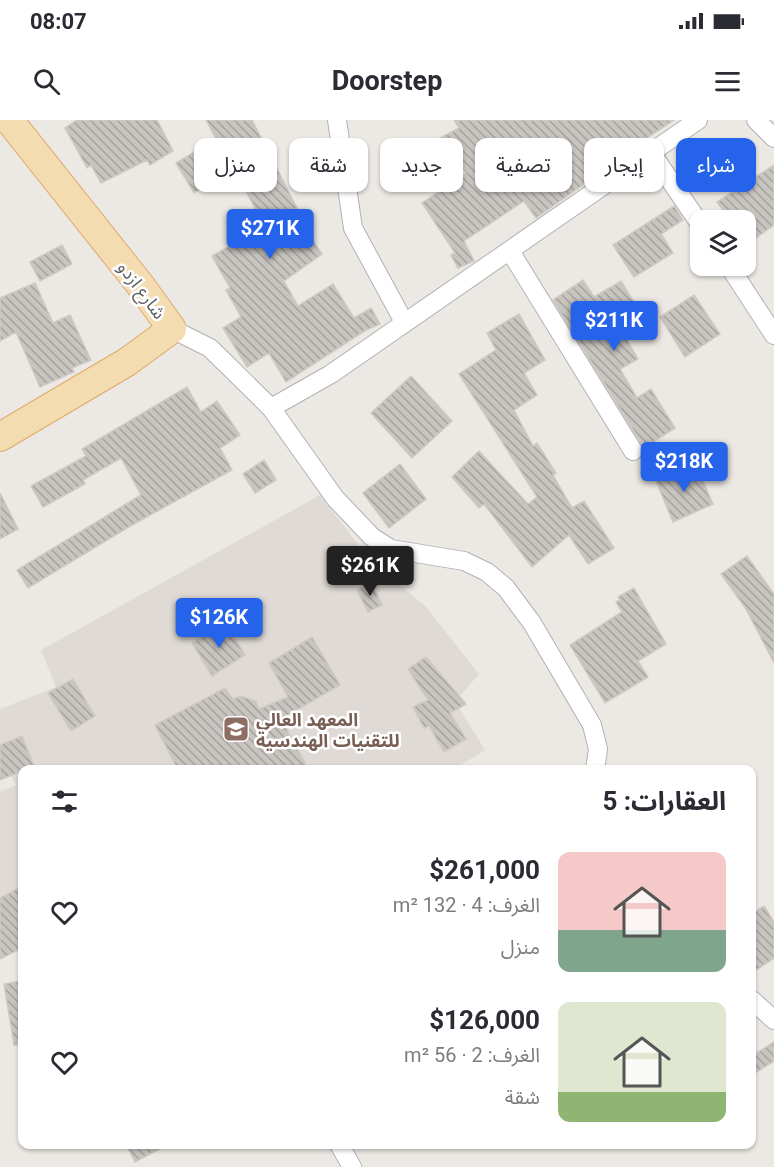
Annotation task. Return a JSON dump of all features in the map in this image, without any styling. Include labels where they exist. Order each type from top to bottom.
[{"type":"main road","name":"شارع ازدو","points":[[0,437],[127,362],[172,329],[141,285],[9,120]]},
{"type":"street","points":[[337,120],[353,228],[404,322]]},
{"type":"street","points":[[664,142],[698,120]]},
{"type":"street","points":[[756,120],[774,138]]},
{"type":"street","points":[[664,171],[690,210]]},
{"type":"street","points":[[271,408],[331,374],[593,192]]},
{"type":"street","points":[[510,251],[633,451]]},
{"type":"street","points":[[738,276],[766,306],[774,335]]},
{"type":"street","points":[[172,329],[210,348],[271,408],[335,498],[372,537],[391,549],[464,561],[487,572],[506,588],[532,623],[592,725],[598,749],[596,765]]},
{"type":"street","points":[[756,1004],[774,1020]]},
{"type":"street","points":[[342,1149],[352,1167]]},
{"type":"shaded area","name":"المعهد العالي للتقنيات الهندسية","points":[[320,495],[371,561],[426,607],[479,674],[455,702],[485,750],[461,765],[18,765],[18,935],[0,946],[0,792],[16,785],[0,756],[0,709],[56,687],[41,650]]},
{"type":"building","points":[[77,120],[157,120],[173,151],[150,165],[147,160],[101,183],[91,165],[87,168],[65,128]]},
{"type":"building","points":[[206,120],[252,120],[261,138],[215,138]]},
{"type":"building","points":[[454,120],[674,120],[647,138],[584,138],[584,184],[536,218],[524,201],[464,241],[474,261],[458,268],[451,255],[455,253],[422,203],[438,192],[463,192],[463,175],[466,173],[463,169],[463,138],[440,138],[459,128]]},
{"type":"building","points":[[194,152],[196,192],[194,193],[176,163]]},
{"type":"building","points":[[774,165],[774,225],[756,238],[756,210],[723,210],[717,202],[732,192],[756,192],[756,177]]},
{"type":"building","points":[[277,169],[297,208],[293,211],[322,254],[284,281],[298,306],[333,284],[354,318],[371,308],[380,324],[366,330],[286,382],[269,353],[247,367],[223,328],[241,317],[226,290],[230,288],[212,256],[265,226],[246,192],[277,192]]},
{"type":"building","points":[[674,206],[683,220],[661,234],[673,253],[634,277],[613,245]]},
{"type":"building","points":[[62,245],[72,264],[40,281],[30,262]]},
{"type":"building","points":[[583,280],[594,297],[621,281],[645,320],[623,333],[638,359],[620,369],[637,398],[651,389],[675,428],[644,448],[553,300]]},
{"type":"building","points":[[35,283],[53,323],[70,315],[91,360],[72,368],[74,372],[40,387],[16,332],[0,341],[0,298]]},
{"type":"building","points":[[694,295],[720,334],[685,357],[660,317]]},
{"type":"building","points":[[519,314],[545,360],[524,373],[537,395],[514,410],[533,446],[537,443],[556,473],[553,475],[572,508],[584,501],[614,548],[588,564],[569,535],[532,567],[484,504],[479,508],[452,477],[479,451],[528,504],[537,497],[459,374],[496,350],[487,333]]},
{"type":"building","points":[[411,376],[452,421],[412,458],[371,413]]},
{"type":"building","points":[[187,387],[201,412],[217,401],[240,435],[220,448],[232,470],[132,525],[28,588],[17,570],[141,495],[121,458],[83,480],[85,484],[43,507],[31,486],[86,456],[82,449]]},
{"type":"building","points":[[264,460],[276,480],[255,493],[243,474]]},
{"type":"building","points":[[400,464],[426,499],[389,528],[363,493]]},
{"type":"building","points":[[696,465],[713,504],[673,522],[656,481]]},
{"type":"building","points":[[0,493],[18,529],[0,539]]},
{"type":"building","points":[[747,556],[774,594],[774,663],[746,609],[721,574]]},
{"type":"building","points":[[371,582],[382,605],[368,612],[357,590]]},
{"type":"building","points":[[634,588],[666,644],[638,661],[648,677],[605,703],[570,645],[622,612],[616,602],[620,600],[618,597]]},
{"type":"building","points":[[225,622],[245,655],[212,676],[192,643]]},
{"type":"building","points":[[312,637],[340,685],[281,719],[306,765],[175,765],[155,725],[225,688],[233,699],[241,696],[256,701],[259,709],[288,697],[269,663]]},
{"type":"building","points":[[426,657],[466,704],[450,713],[466,739],[444,752],[429,726],[424,728],[413,707],[428,700],[408,669]]},
{"type":"building","points":[[73,679],[95,716],[71,731],[48,693]]},
{"type":"building","points":[[22,736],[34,765],[18,765],[18,773],[0,780],[0,745]]},
{"type":"building","points":[[18,888],[18,950],[0,959],[0,898]]},
{"type":"building","points":[[764,906],[774,922],[774,958],[756,970],[756,911]]},
{"type":"building","points":[[18,982],[18,1045],[14,1045],[4,984]]},
{"type":"building","points":[[774,1042],[774,1061],[756,1072],[756,1053]]},
{"type":"building","points":[[128,1149],[160,1149],[135,1162]]},
{"type":"place","name":"المعهد العالي للتقنيات الهندسية","points":[[236,729]]}]
